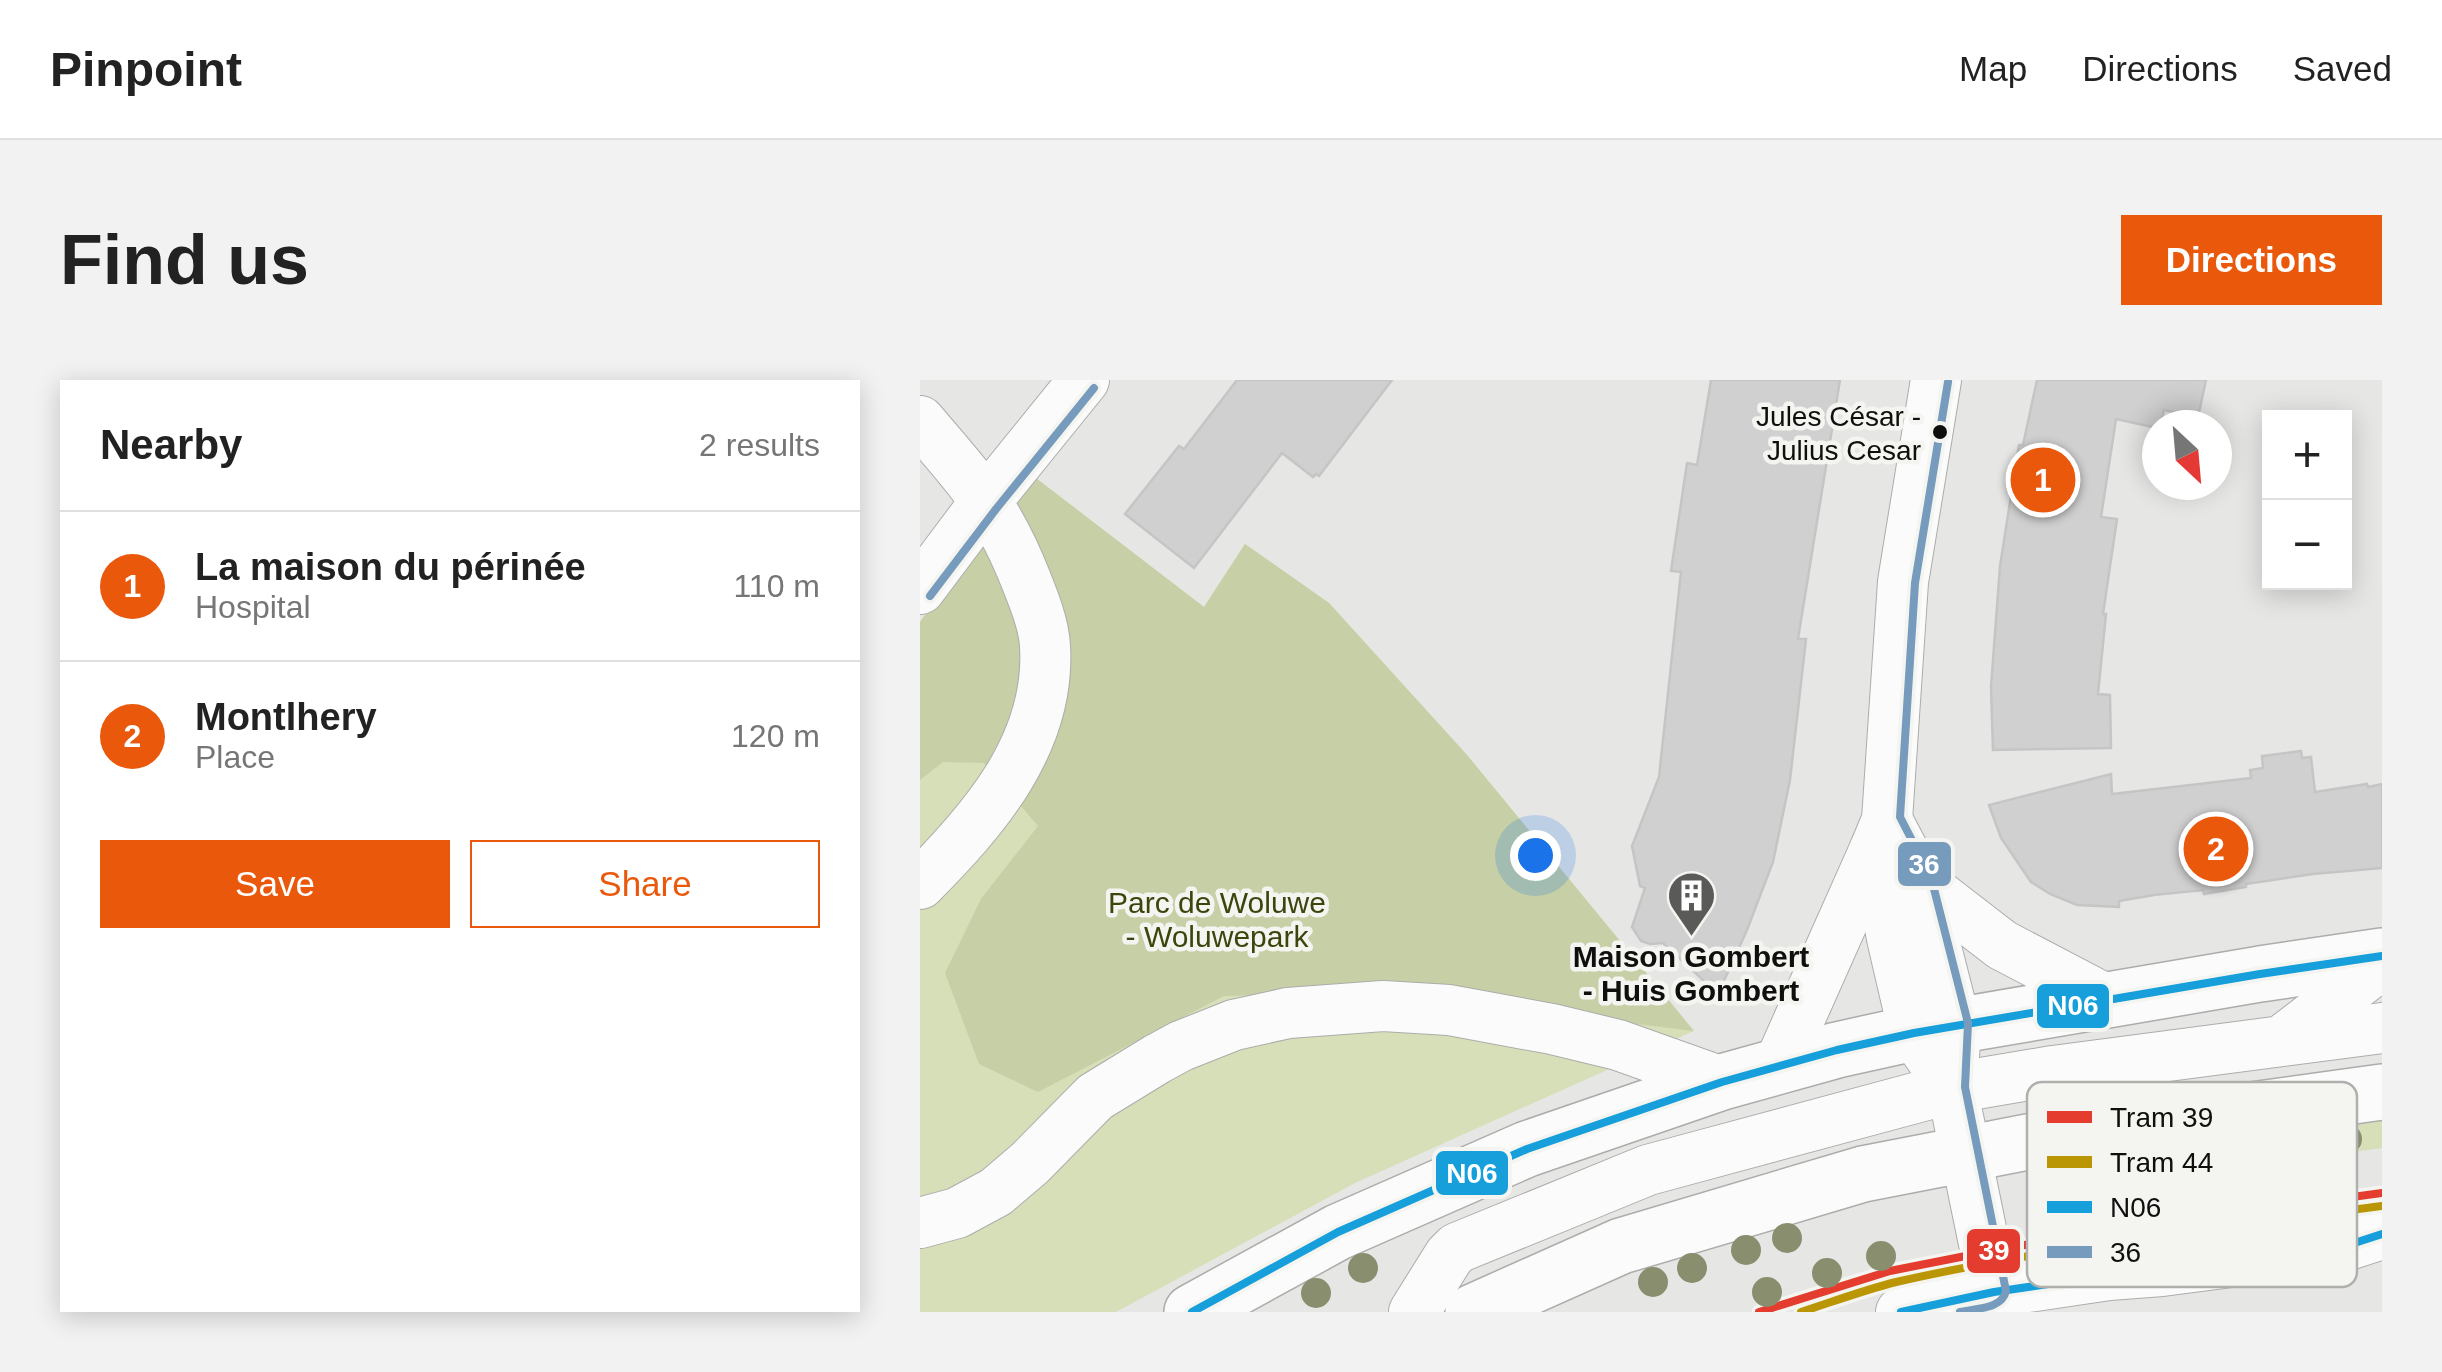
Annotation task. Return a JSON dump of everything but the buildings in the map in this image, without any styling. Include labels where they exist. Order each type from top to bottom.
[{"type":"main road","points":[[1192,1312],[1338,1232],[1527,1149],[1722,1082],[1837,1050],[1935,1030],[2382,956]]},
{"type":"main road","points":[[2357,1095],[2382,1092]]},
{"type":"main road","points":[[1472,1312],[1621,1246],[1864,1174],[2027,1142]]},
{"type":"street","points":[[920,589],[1084,380]]},
{"type":"street","points":[[1936,380],[1903,582],[1881,834],[1892,938],[1935,1030],[1952,1088],[1994,1292]]},
{"type":"street","points":[[920,420],[986,501],[1017,555],[1045,644],[1041,708],[1014,772],[951,853],[920,884]]},
{"type":"street","points":[[1881,834],[1932,892],[2002,945],[2108,1000]]},
{"type":"street","points":[[1778,1067],[1881,834]]},
{"type":"street","points":[[1932,892],[1935,1030]]},
{"type":"street","points":[[2280,1042],[2382,964]]},
{"type":"street","points":[[920,1222],[957,1212],[996,1192],[1095,1097],[1157,1059],[1234,1025],[1288,1013],[1383,1006],[1449,1010],[1618,1046],[1722,1082]]},
{"type":"street","points":[[1414,1312],[1457,1248],[1648,1170],[1952,1088],[2052,1071],[2382,1028]]},
{"type":"street","points":[[2357,1242],[2382,1234]]},
{"type":"street","points":[[1901,1312],[2028,1287]]},
{"type":"green space","name":"Parc de Woluwe - Woluwepark","points":[[1028,472],[1204,607],[1245,544],[1329,603],[1467,755],[1694,1031],[1355,1183],[1116,1312],[920,1312],[920,622]]},
{"type":"green space","name":"Parc de Woluwe - Woluwepark","points":[[1028,472],[1204,607],[1245,544],[1329,603],[1467,755],[1694,1031],[1417,991],[1224,996],[1038,1092],[979,1064],[945,973],[981,899],[1038,826],[984,763],[943,762],[920,780],[920,622]]},
{"type":"green space","points":[[2382,1119],[2382,1148],[2357,1152],[2357,1123]]},
{"type":"tram line","name":"39","points":[[2357,1196],[2382,1193]]},
{"type":"tram line","name":"44","points":[[2357,1209],[2382,1206]]},
{"type":"tram line","name":"39","points":[[1759,1312],[1890,1271],[2027,1245]]},
{"type":"tram line","name":"44","points":[[1801,1312],[1896,1282],[2027,1256]]},
{"type":"transit line","name":"36","points":[[1948,382],[1915,583],[1900,817],[1931,877],[1968,1023],[1965,1087],[2006,1291],[1994,1304],[1960,1312]]},
{"type":"transit line","name":"36","points":[[930,596],[1094,388]]},
{"type":"transit line","name":"N06","points":[[1192,1312],[1338,1232],[1527,1149],[1722,1082],[1914,1033],[2382,956]]},
{"type":"transit line","name":"N06","points":[[2357,1242],[2382,1234]]},
{"type":"transit line","name":"N06","points":[[1901,1312],[2028,1287]]},
{"type":"place","name":"Jules César - Julius Cesar","points":[[1940,432]]},
{"type":"place","name":"La maison du périnée","points":[[2043,480]]},
{"type":"place","name":"Montlhery","points":[[2216,849]]},
{"type":"place","name":"Maison Gombert - Huis Gombert","points":[[1691,938]]}]
